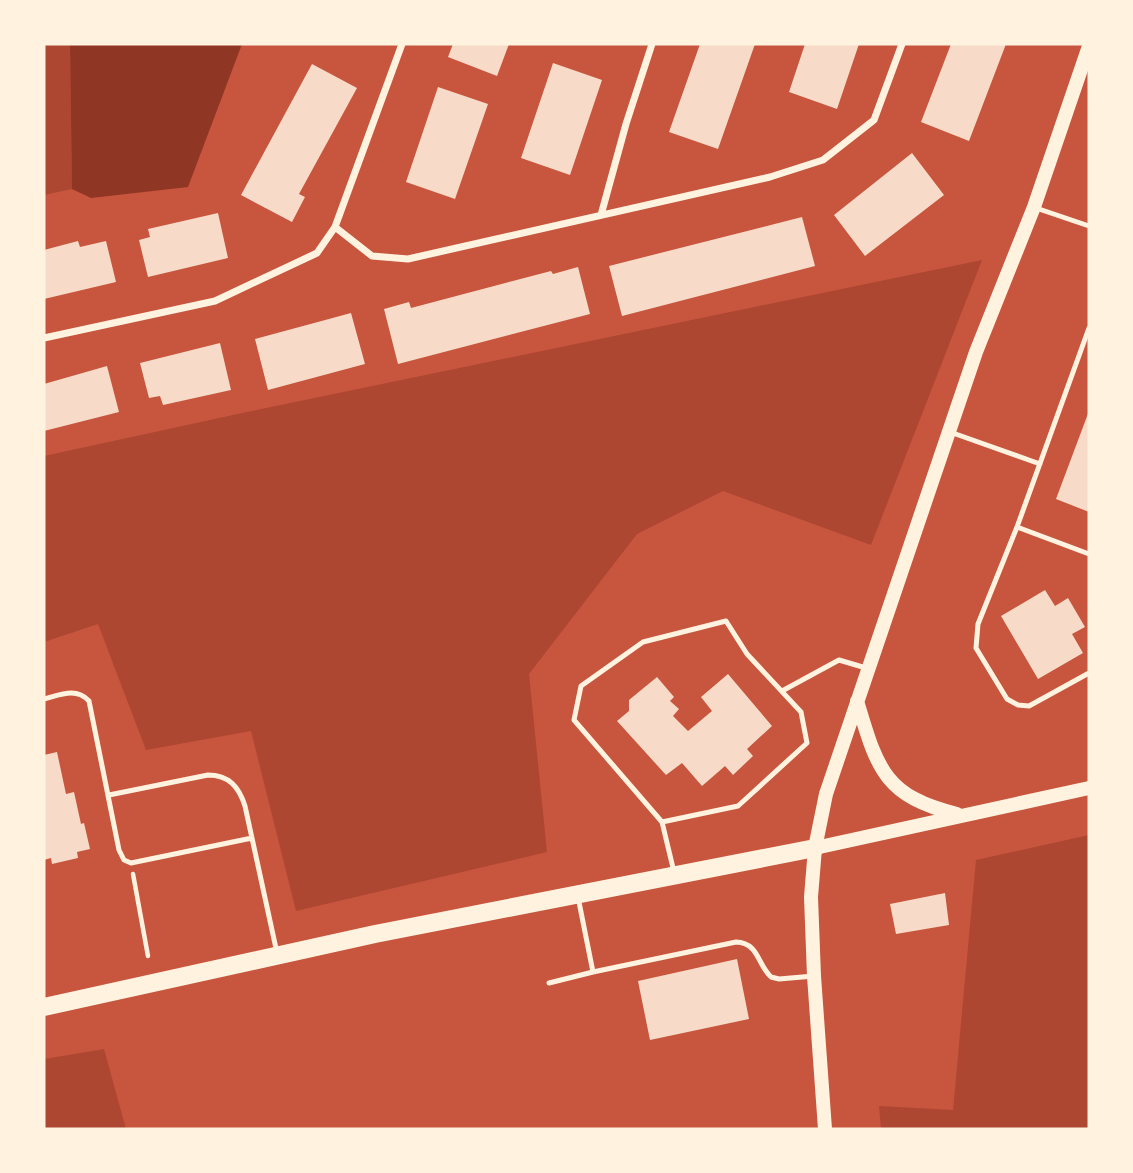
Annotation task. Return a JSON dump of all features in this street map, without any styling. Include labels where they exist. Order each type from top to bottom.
[{"type":"main road","points":[[825,1129],[811,897],[815,848],[826,794],[976,352],[1034,207],[1089,46]]},
{"type":"main road","points":[[858,701],[872,750],[879,767],[890,781],[908,797],[932,808],[962,815]]},
{"type":"main road","points":[[44,1007],[578,894],[815,848],[1089,788]]},
{"type":"street","points":[[44,338],[215,301],[317,253],[335,227],[401,44]]},
{"type":"street","points":[[601,215],[652,44]]},
{"type":"street","points":[[335,227],[372,256],[408,259],[771,177],[823,160],[874,120],[902,44]]},
{"type":"lane","points":[[1034,207],[1089,226]]},
{"type":"lane","points":[[1089,328],[1017,527],[978,624],[976,648],[1007,699],[1018,705],[1029,706],[1089,673]]},
{"type":"lane","points":[[949,432],[1040,464]]},
{"type":"lane","points":[[1017,527],[1089,554]]},
{"type":"lane","points":[[662,822],[738,806],[807,743],[801,712],[747,654],[726,621],[643,642],[581,686],[574,720],[662,822],[675,875]]},
{"type":"lane","points":[[782,691],[839,660],[869,668]]},
{"type":"lane","points":[[44,699],[73,692],[83,695],[89,701],[119,850],[124,860],[131,863],[252,838]]},
{"type":"lane","points":[[109,795],[217,775],[231,781],[242,796],[278,956]]},
{"type":"lane","points":[[578,894],[593,972]]},
{"type":"lane","points":[[549,983],[736,942],[748,944],[753,948],[771,977],[779,979],[814,976]]},
{"type":"path","points":[[131,863],[148,956]]},
{"type":"shaded area","points":[[44,44],[70,44],[72,189],[44,195]]},
{"type":"shaded area","points":[[70,44],[242,44],[188,187],[91,198],[72,189]]},
{"type":"shaded area","points":[[982,260],[871,545],[723,491],[637,534],[529,674],[547,852],[296,911],[251,731],[146,750],[98,624],[44,642],[44,456]]},
{"type":"shaded area","points":[[1089,835],[1089,1129],[881,1129],[879,1106],[953,1110],[976,860]]},
{"type":"shaded area","points":[[104,1049],[126,1129],[44,1129],[44,1059]]},
{"type":"building","points":[[453,44],[509,44],[497,76],[448,57]]},
{"type":"building","points":[[700,44],[755,44],[718,149],[669,132]]},
{"type":"building","points":[[805,44],[859,44],[837,109],[789,92]]},
{"type":"building","points":[[951,44],[1006,44],[969,141],[921,122]]},
{"type":"building","points":[[553,63],[602,80],[570,175],[521,158]]},
{"type":"building","points":[[312,64],[357,88],[299,194],[305,197],[292,222],[241,195]]},
{"type":"building","points":[[438,87],[488,104],[455,199],[406,182]]},
{"type":"building","points":[[912,153],[944,195],[865,256],[834,215]]},
{"type":"building","points":[[218,213],[228,258],[148,277],[139,240],[150,237],[148,229]]},
{"type":"building","points":[[802,217],[815,266],[622,316],[609,266]]},
{"type":"building","points":[[78,241],[80,247],[106,241],[116,282],[44,299],[44,250]]},
{"type":"building","points":[[578,267],[590,314],[398,364],[384,309],[409,302],[411,308],[551,271],[553,274]]},
{"type":"building","points":[[351,313],[365,364],[268,390],[255,339]]},
{"type":"building","points":[[220,343],[231,390],[163,405],[160,396],[149,398],[140,363]]},
{"type":"building","points":[[107,366],[119,412],[44,431],[44,384]]},
{"type":"building","points":[[1089,411],[1089,512],[1056,499]]},
{"type":"building","points":[[1045,590],[1055,606],[1068,598],[1085,627],[1072,634],[1083,653],[1038,679],[1001,616]]},
{"type":"building","points":[[728,674],[772,726],[747,749],[753,756],[733,775],[725,766],[702,786],[682,763],[666,775],[617,721],[629,711],[629,700],[657,677],[674,697],[670,701],[679,709],[673,716],[688,731],[712,711],[701,697]]},
{"type":"building","points":[[57,752],[66,794],[74,792],[90,849],[77,852],[78,858],[52,864],[51,858],[44,860],[44,755]]},
{"type":"building","points":[[945,893],[949,925],[896,934],[890,904]]},
{"type":"building","points":[[737,959],[749,1019],[650,1040],[638,981]]}]
